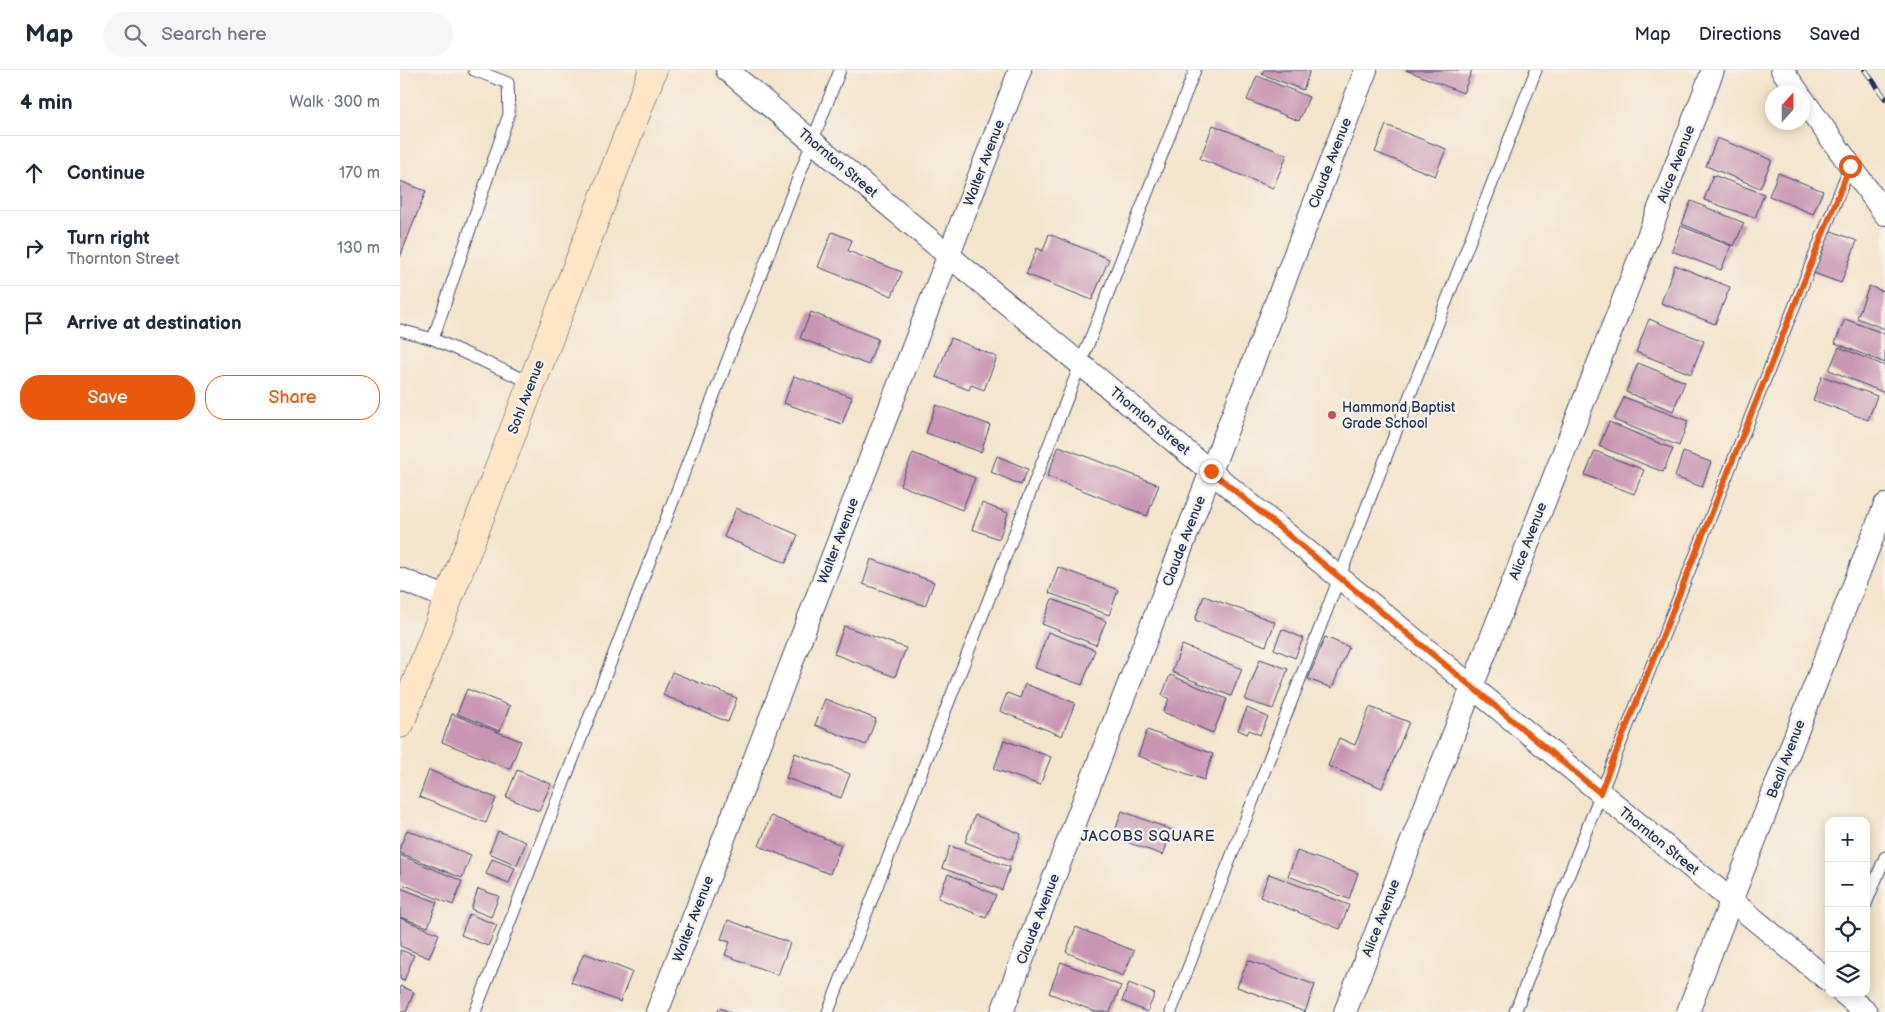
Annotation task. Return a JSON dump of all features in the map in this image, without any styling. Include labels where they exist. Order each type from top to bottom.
[{"type":"street","name":"Thornton Street","points":[[727,70],[948,255],[1825,978]]},
{"type":"street","name":"Walter Avenue","points":[[657,1012],[1020,70]]},
{"type":"street","name":"Claude Avenue","points":[[1002,1012],[1366,70]]},
{"type":"street","name":"Alice Avenue","points":[[1345,1012],[1713,70]]},
{"type":"street","points":[[1782,70],[1793,85]]},
{"type":"street","name":"Sohl Avenue","points":[[400,724],[532,383],[648,72]]},
{"type":"street","points":[[1810,109],[1885,214]]},
{"type":"street","name":"Beall Avenue","points":[[1688,1012],[1885,505]]},
{"type":"street","points":[[400,579],[448,598]]},
{"type":"street","points":[[1848,997],[1866,1012]]},
{"type":"lane","points":[[434,339],[509,114],[508,83],[474,70]]},
{"type":"lane","points":[[475,1012],[840,70]]},
{"type":"lane","points":[[828,1012],[1195,70]]},
{"type":"lane","points":[[1171,1012],[1536,70]]},
{"type":"lane","points":[[1516,1012],[1600,793],[1850,166]]},
{"type":"lane","points":[[400,330],[434,339],[532,383]]},
{"type":"lane","points":[[1870,894],[1885,857]]},
{"type":"building","points":[[1264,70],[1310,70],[1303,90],[1262,74]]},
{"type":"building","points":[[1406,70],[1472,70],[1463,93]]},
{"type":"building","points":[[1257,76],[1309,97],[1299,121],[1247,100]]},
{"type":"building","points":[[1213,125],[1287,155],[1273,188],[1200,159]]},
{"type":"building","points":[[1386,125],[1446,149],[1435,176],[1375,152]]},
{"type":"building","points":[[1717,138],[1772,160],[1760,188],[1706,166]]},
{"type":"building","points":[[1778,173],[1823,191],[1813,214],[1769,196]]},
{"type":"building","points":[[1713,175],[1764,194],[1755,218],[1704,200]]},
{"type":"building","points":[[400,181],[426,191],[400,257]]},
{"type":"building","points":[[1691,201],[1744,223],[1734,246],[1682,224]]},
{"type":"building","points":[[1681,226],[1731,246],[1721,270],[1672,251]]},
{"type":"building","points":[[1824,228],[1857,241],[1841,283],[1808,271]]},
{"type":"building","points":[[832,232],[852,240],[848,251],[902,272],[892,296],[818,267]]},
{"type":"building","points":[[1049,234],[1109,259],[1092,300],[1026,274],[1037,248],[1043,251]]},
{"type":"building","points":[[1675,265],[1730,287],[1715,324],[1661,303]]},
{"type":"building","points":[[1869,286],[1885,292],[1885,329],[1857,318]]},
{"type":"building","points":[[811,312],[878,339],[868,365],[800,338]]},
{"type":"building","points":[[1649,319],[1704,341],[1691,374],[1636,352]]},
{"type":"building","points":[[1845,319],[1885,334],[1885,363],[1835,343]]},
{"type":"building","points":[[951,338],[997,357],[984,390],[971,385],[969,390],[936,377]]},
{"type":"building","points":[[1839,347],[1885,366],[1885,393],[1829,370]]},
{"type":"building","points":[[1638,363],[1685,382],[1673,411],[1626,392]]},
{"type":"building","points":[[794,376],[852,397],[842,424],[784,403]]},
{"type":"building","points":[[1822,376],[1877,396],[1868,420],[1813,400]]},
{"type":"building","points":[[1624,397],[1688,421],[1679,446],[1614,420]]},
{"type":"building","points":[[936,405],[990,425],[981,452],[926,433]]},
{"type":"building","points":[[1609,422],[1673,449],[1663,472],[1599,446]]},
{"type":"building","points":[[1059,446],[1159,485],[1147,516],[1047,476]]},
{"type":"building","points":[[1595,451],[1644,470],[1634,494],[1585,475]]},
{"type":"building","points":[[1683,452],[1711,462],[1702,487],[1675,477]]},
{"type":"building","points":[[913,453],[975,478],[962,510],[900,485]]},
{"type":"building","points":[[997,456],[1028,469],[1021,485],[991,472]]},
{"type":"building","points":[[982,503],[1008,513],[999,539],[972,529]]},
{"type":"building","points":[[736,508],[798,535],[786,563],[724,537]]},
{"type":"building","points":[[871,559],[934,582],[925,606],[863,584]]},
{"type":"building","points":[[1058,567],[1118,590],[1109,615],[1049,593]]},
{"type":"building","points":[[1204,596],[1275,622],[1266,646],[1195,620]]},
{"type":"building","points":[[1052,599],[1106,621],[1096,645],[1042,624]]},
{"type":"building","points":[[844,626],[906,648],[895,677],[834,654]]},
{"type":"building","points":[[1282,629],[1303,638],[1295,658],[1274,649]]},
{"type":"building","points":[[1048,632],[1095,650],[1082,685],[1035,668]]},
{"type":"building","points":[[1325,637],[1349,647],[1332,688],[1308,679]]},
{"type":"building","points":[[1182,645],[1242,669],[1231,696],[1172,672]]},
{"type":"building","points":[[1260,659],[1288,669],[1273,709],[1245,700]]},
{"type":"building","points":[[672,672],[737,698],[728,722],[663,695]]},
{"type":"building","points":[[1170,675],[1227,699],[1213,733],[1163,712],[1169,699],[1162,695]]},
{"type":"building","points":[[1025,684],[1075,703],[1062,736],[1000,711],[1007,693],[1020,698]]},
{"type":"building","points":[[467,689],[510,706],[500,731],[457,714]]},
{"type":"building","points":[[825,699],[876,719],[866,745],[815,725]]},
{"type":"building","points":[[1370,707],[1409,722],[1382,788],[1328,766],[1339,738],[1355,745]]},
{"type":"building","points":[[1247,708],[1268,717],[1260,735],[1249,730],[1247,734],[1238,730]]},
{"type":"building","points":[[452,714],[521,741],[510,769],[442,742]]},
{"type":"building","points":[[1147,730],[1213,754],[1204,780],[1138,756]]},
{"type":"building","points":[[1004,740],[1051,757],[1040,785],[994,769]]},
{"type":"building","points":[[795,753],[850,774],[841,798],[786,778]]},
{"type":"building","points":[[429,770],[496,798],[486,823],[419,797]]},
{"type":"building","points":[[517,770],[551,784],[539,811],[506,797]]},
{"type":"building","points":[[1122,811],[1172,830],[1163,855],[1113,837]]},
{"type":"building","points":[[975,815],[1021,834],[1011,860],[965,842]]},
{"type":"building","points":[[771,816],[841,845],[830,874],[759,846]]},
{"type":"building","points":[[407,830],[471,855],[462,878],[400,853],[400,847]]},
{"type":"building","points":[[498,831],[526,842],[517,865],[489,853]]},
{"type":"building","points":[[950,846],[1010,867],[1002,890],[942,868]]},
{"type":"building","points":[[1297,851],[1358,873],[1349,899],[1288,876]]},
{"type":"building","points":[[400,855],[462,881],[453,905],[400,883]]},
{"type":"building","points":[[492,859],[515,868],[509,883],[486,874]]},
{"type":"building","points":[[948,874],[996,895],[986,918],[938,898]]},
{"type":"building","points":[[1269,874],[1349,905],[1340,929],[1260,897]]},
{"type":"building","points":[[400,888],[437,902],[428,927],[400,917]]},
{"type":"building","points":[[478,889],[499,896],[491,917],[471,909]]},
{"type":"building","points":[[469,914],[497,925],[488,946],[461,935]]},
{"type":"building","points":[[400,918],[439,934],[429,958],[400,946]]},
{"type":"building","points":[[728,920],[790,943],[778,975],[725,955],[730,942],[721,939]]},
{"type":"building","points":[[1076,927],[1134,951],[1123,976],[1066,952]]},
{"type":"building","points":[[400,950],[414,955],[404,981],[400,979]]},
{"type":"building","points":[[584,953],[632,972],[620,1002],[571,982]]},
{"type":"building","points":[[1248,960],[1315,985],[1305,1012],[1237,987]]},
{"type":"building","points":[[1061,962],[1121,986],[1110,1012],[1096,1012],[1049,993]]},
{"type":"building","points":[[1129,983],[1155,994],[1147,1012],[1122,1001]]},
{"type":"building","points":[[400,986],[414,992],[406,1012],[400,1012]]},
{"type":"building","points":[[719,1008],[730,1012],[718,1012]]},
{"type":"railway","points":[[1865,70],[1885,98]]},
{"type":"place","name":"Hammond Baptist Grade School","points":[[1332,415]]},
{"type":"district","name":"JACOBS SQUARE","points":[[1148,836]]},
{"type":"route","points":[[1211,471],[1600,793],[1850,166]]}]
